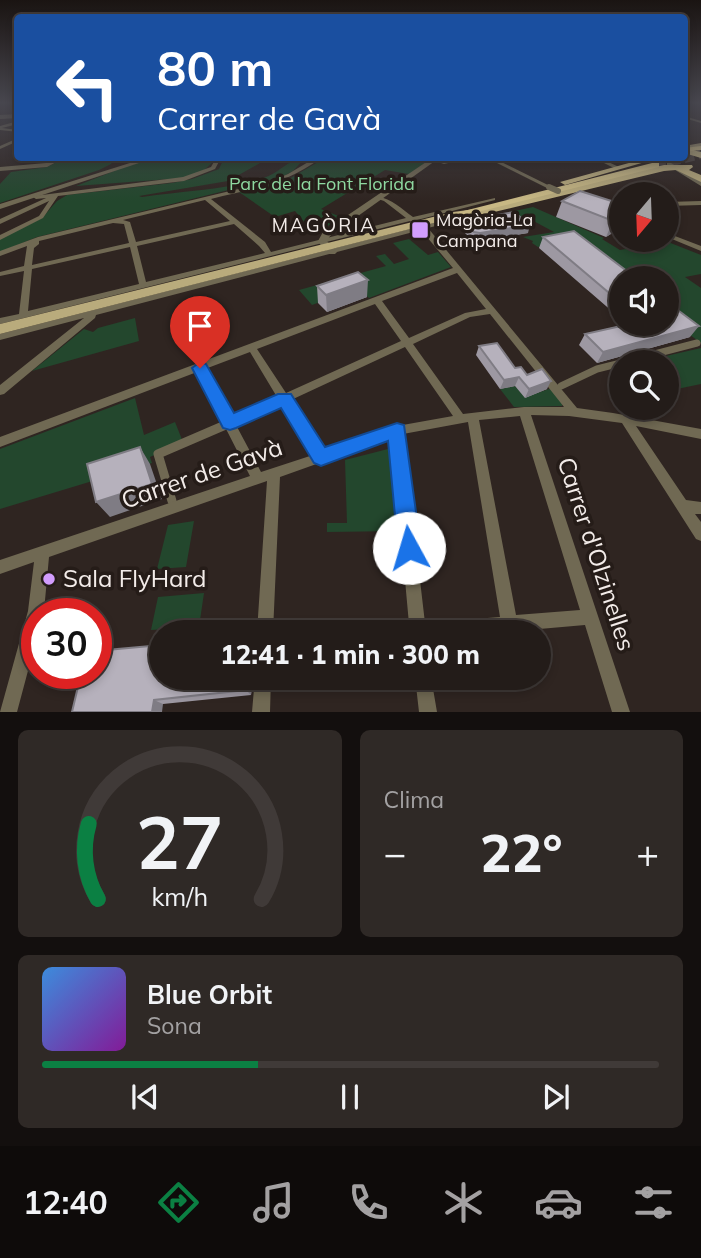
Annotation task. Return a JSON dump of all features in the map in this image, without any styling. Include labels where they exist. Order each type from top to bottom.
[{"type":"highway","points":[[554,189],[661,163]]},
{"type":"highway","points":[[453,215],[661,163]]},
{"type":"main road","points":[[554,189],[575,195],[661,163],[701,181]]},
{"type":"main road","points":[[0,329],[418,226],[554,189],[618,168],[661,163],[701,167]]},
{"type":"street","points":[[0,169],[47,165],[55,161]]},
{"type":"street","points":[[102,173],[124,161]]},
{"type":"street","points":[[0,207],[139,161]]},
{"type":"street","points":[[36,197],[190,178],[213,168],[216,161]]},
{"type":"street","points":[[0,254],[34,239],[282,179],[313,161]]},
{"type":"street","points":[[383,199],[427,161]]},
{"type":"street","points":[[0,391],[97,305],[143,285],[269,254],[327,247],[332,229],[450,161]]},
{"type":"street","points":[[497,161],[554,189]]},
{"type":"street","points":[[603,161],[618,168]]},
{"type":"street","points":[[0,178],[8,169]]},
{"type":"street","points":[[68,185],[80,190]]},
{"type":"street","points":[[0,223],[55,196]]},
{"type":"street","points":[[0,238],[41,217],[55,196]]},
{"type":"street","points":[[207,199],[269,254]]},
{"type":"street","points":[[383,199],[418,226],[494,310],[574,412]]},
{"type":"street","points":[[418,226],[491,205]]},
{"type":"street","points":[[418,226],[491,205]]},
{"type":"street","points":[[679,207],[701,206]]},
{"type":"street","points":[[23,323],[30,247],[37,242],[138,215]]},
{"type":"street","points":[[123,221],[133,244],[143,285]]},
{"type":"street","points":[[0,273],[235,222]]},
{"type":"street","points":[[0,223],[30,223]]},
{"type":"street","points":[[679,240],[701,249]]},
{"type":"street","points":[[0,442],[378,302],[456,270]]},
{"type":"street","points":[[378,302],[467,418],[509,620]]},
{"type":"street","points":[[172,501],[158,454],[468,315],[494,310]]},
{"type":"street","points":[[0,321],[23,323]]},
{"type":"street","points":[[0,337],[23,323]]},
{"type":"street","points":[[672,350],[698,343]]},
{"type":"street","points":[[252,348],[321,457]]},
{"type":"street","points":[[561,386],[609,366]]},
{"type":"street","points":[[200,368],[258,479]]},
{"type":"street","name":"Carrer de Gavà","points":[[0,567],[397,430],[524,411],[574,412],[609,417]]},
{"type":"street","name":"Carrer d'Olzinelles","points":[[524,411],[621,712]]},
{"type":"street","points":[[626,420],[701,534]]},
{"type":"street","name":"Carrer de Gavà","points":[[626,420],[701,434]]},
{"type":"street","points":[[397,430],[417,620]]},
{"type":"street","points":[[266,620],[274,473]]},
{"type":"street","points":[[683,506],[701,508]]},
{"type":"street","points":[[8,712],[36,611],[42,553]]},
{"type":"street","points":[[541,620],[590,617]]},
{"type":"street","points":[[261,712],[262,690]]},
{"type":"street","points":[[425,690],[428,712]]},
{"type":"green space","points":[[59,161],[113,161],[99,170],[0,203],[0,184],[11,172],[47,167]]},
{"type":"green space","points":[[146,161],[213,161],[202,172],[183,178],[76,186]]},
{"type":"green space","points":[[223,161],[266,161],[228,181],[139,196],[236,185],[271,175],[293,161],[302,161],[293,171],[282,177],[37,237],[0,252],[0,239],[42,218],[57,201],[67,195],[172,183],[219,169]]},
{"type":"green space","name":"Parc de la Font Florida","points":[[320,161],[428,161],[409,174],[385,170],[321,209],[341,217],[315,235],[295,211],[275,217],[239,192],[289,179]]},
{"type":"green space","points":[[533,207],[604,238],[602,239],[609,243],[609,252],[679,252],[679,246],[701,255],[701,274],[685,277],[701,288],[701,343],[679,327],[679,266],[609,266],[609,270],[570,242],[538,247],[533,241],[523,237],[554,232],[528,218],[517,219],[510,212]]},
{"type":"green space","points":[[409,239],[428,255],[438,252],[451,267],[369,298],[358,288],[312,305],[299,290],[386,266],[376,256],[385,254],[394,264],[409,259],[393,243]]},
{"type":"green space","points":[[135,318],[139,341],[32,371],[84,329],[93,332],[98,328]]},
{"type":"green space","points":[[701,348],[701,384],[679,389],[679,353]]},
{"type":"green space","points":[[515,386],[525,397],[552,388],[563,402],[562,406],[514,407],[500,389]]},
{"type":"green space","points":[[135,398],[144,435],[175,422],[183,442],[150,457],[152,463],[0,509],[0,449]]},
{"type":"green space","points":[[392,448],[400,531],[327,532],[327,523],[347,523],[345,460]]},
{"type":"green space","points":[[194,521],[186,567],[157,569],[168,525]]},
{"type":"green space","points":[[204,593],[200,620],[153,620],[158,597]]},
{"type":"building","points":[[580,191],[609,200],[609,219],[562,201]]},
{"type":"building","points":[[514,212],[530,225],[480,233],[474,232],[463,221]]},
{"type":"building","points":[[574,231],[620,266],[609,266],[609,293],[543,237]]},
{"type":"building","points":[[358,272],[368,280],[326,295],[317,286]]},
{"type":"building","points":[[679,311],[699,326],[679,331]]},
{"type":"building","points":[[609,329],[609,336],[662,336],[603,352],[585,334]]},
{"type":"building","points":[[497,343],[515,368],[521,367],[527,375],[542,369],[551,381],[529,389],[519,377],[504,380],[479,346]]},
{"type":"building","points":[[140,447],[152,484],[96,502],[87,464]]},
{"type":"building","points":[[149,646],[149,690],[246,690],[154,700],[152,712],[72,712],[77,689],[112,689],[112,650]]},
{"type":"tunnel","points":[[688,157],[701,154]]},
{"type":"tunnel","points":[[656,165],[672,161]]},
{"type":"place","name":"Magòria-La Campana","points":[[420,230]]},
{"type":"place","name":"Sala FlyHard","points":[[49,579]]},
{"type":"district","name":"MAGÒRIA","points":[[324,225]]},
{"type":"route","points":[[200,368],[230,423],[284,399],[321,457],[397,430],[409,548]]}]
